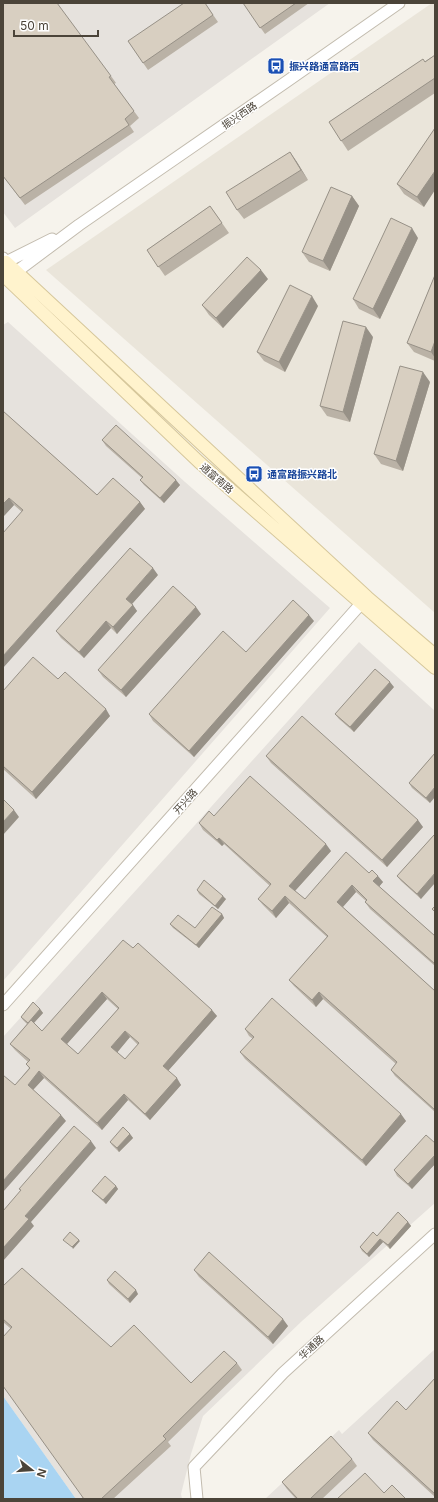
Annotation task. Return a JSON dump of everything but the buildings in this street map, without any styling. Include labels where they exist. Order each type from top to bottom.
[{"type":"main road","name":"通富南路","points":[[4,262],[7,277],[198,462],[364,600],[435,655]]},
{"type":"main road","name":"通富南路","points":[[364,600],[435,668]]},
{"type":"street","name":"振兴西路","points":[[7,277],[79,225],[399,3]]},
{"type":"street","name":"振兴西路","points":[[4,262],[79,225]]},
{"type":"street","name":"开兴路","points":[[3,1005],[364,600]]},
{"type":"street","name":"华通路","points":[[197,1499],[194,1467],[283,1374],[435,1234]]},
{"type":"shaded area","points":[[3,3],[330,3],[15,228],[3,212]]},
{"type":"shaded area","points":[[432,3],[435,3],[435,613],[46,270]]},
{"type":"shaded area","points":[[8,322],[185,482],[330,608],[3,981],[3,325]]},
{"type":"shaded area","points":[[359,642],[435,711],[435,1203],[302,1321],[203,1416],[191,1454],[181,1494],[182,1499],[76,1499],[3,1396],[3,1037]]},
{"type":"shaded area","points":[[435,1349],[435,1499],[265,1499],[339,1430],[342,1434]]},
{"type":"water","points":[[3,1396],[76,1499],[3,1499]]},
{"type":"place","name":"振兴路通富路西","points":[[276,66]]},
{"type":"place","name":"通富路振兴路北","points":[[254,474]]}]
